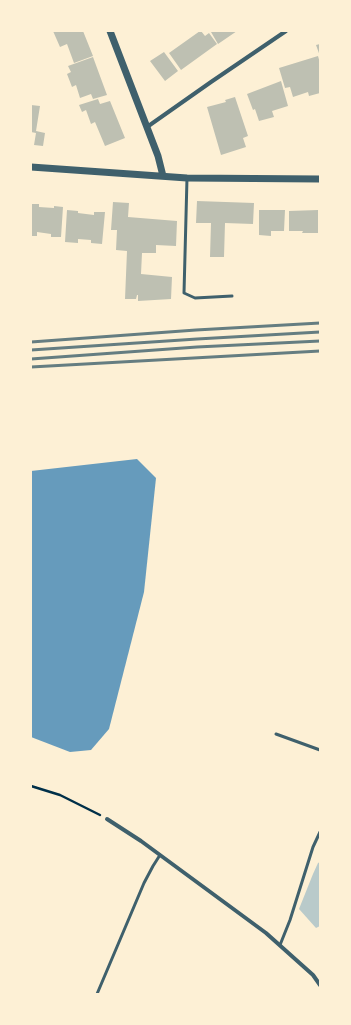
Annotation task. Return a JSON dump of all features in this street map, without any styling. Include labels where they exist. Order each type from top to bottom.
[{"type":"street","points":[[110,31],[148,127],[158,156],[162,176]]},
{"type":"street","points":[[148,127],[210,82],[286,31]]},
{"type":"street","points":[[31,166],[187,178],[320,179]]},
{"type":"street","points":[[107,819],[160,855],[266,932],[313,976],[320,985]]},
{"type":"lane","points":[[187,178],[184,292],[195,298],[232,296]]},
{"type":"lane","points":[[276,734],[320,750]]},
{"type":"lane","points":[[280,945],[290,920],[313,847],[320,832]]},
{"type":"lane","points":[[97,994],[144,883],[160,855]]},
{"type":"path","points":[[31,786],[60,795],[107,819]]},
{"type":"shaded area","points":[[320,862],[320,926],[316,928],[299,909],[313,874],[318,863]]},
{"type":"water","points":[[137,459],[156,478],[144,592],[109,729],[91,750],[70,752],[31,737],[31,471]]},
{"type":"building","points":[[53,31],[83,31],[93,56],[74,63],[67,44],[60,47]]},
{"type":"building","points":[[200,31],[205,36],[209,33],[217,44],[181,70],[169,53]]},
{"type":"building","points":[[237,31],[218,44],[211,32]]},
{"type":"building","points":[[320,44],[320,56],[316,45]]},
{"type":"building","points":[[164,52],[178,71],[165,81],[150,61]]},
{"type":"building","points":[[318,56],[320,63],[320,93],[309,96],[308,92],[293,97],[290,87],[285,88],[279,68]]},
{"type":"building","points":[[93,57],[107,95],[93,99],[91,94],[80,98],[76,85],[72,87],[67,74],[71,72],[68,66]]},
{"type":"building","points":[[281,81],[288,106],[272,111],[274,117],[259,121],[255,109],[253,110],[247,94]]},
{"type":"building","points":[[235,97],[248,136],[243,138],[246,147],[221,155],[207,107],[226,102],[225,100]]},
{"type":"building","points":[[98,99],[100,104],[110,101],[125,138],[105,146],[95,122],[91,124],[86,110],[82,112],[79,105]]},
{"type":"building","points":[[31,105],[40,106],[36,131],[45,133],[43,146],[34,145],[36,133],[31,132]]},
{"type":"building","points":[[197,201],[254,203],[253,224],[225,223],[224,257],[210,257],[211,223],[196,223]]},
{"type":"building","points":[[113,202],[129,203],[128,217],[177,221],[176,246],[156,245],[156,253],[142,253],[141,274],[172,277],[171,299],[138,301],[137,295],[136,299],[125,299],[127,251],[116,250],[117,230],[111,230]]},
{"type":"building","points":[[31,204],[39,204],[39,207],[63,207],[61,237],[51,237],[51,234],[37,232],[37,236],[31,236]]},
{"type":"building","points":[[67,210],[94,215],[94,212],[105,212],[102,244],[91,243],[91,240],[78,239],[78,243],[65,242]]},
{"type":"building","points":[[259,210],[285,210],[284,231],[271,231],[271,236],[259,235]]},
{"type":"building","points":[[318,210],[318,233],[289,231],[289,211]]},
{"type":"railway","points":[[31,342],[320,323]]},
{"type":"railway","points":[[31,350],[320,332]]},
{"type":"railway","points":[[31,359],[197,347],[320,341]]},
{"type":"railway","points":[[31,367],[320,351]]}]
